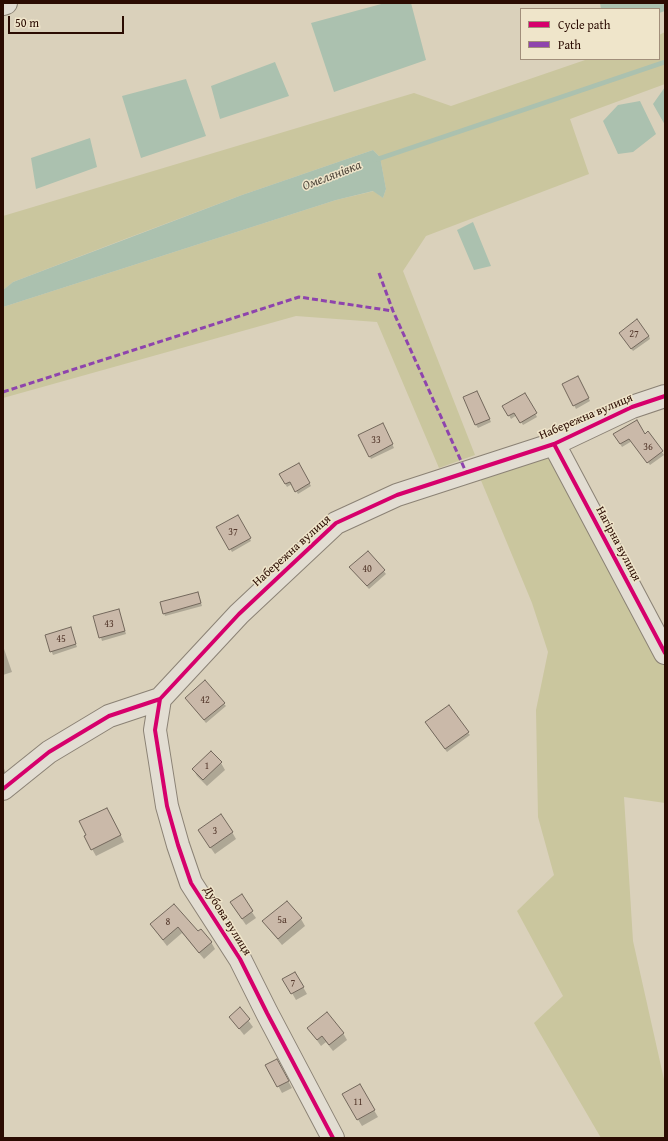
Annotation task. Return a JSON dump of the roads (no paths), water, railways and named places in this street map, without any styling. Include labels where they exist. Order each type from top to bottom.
[{"type":"street","name":"Набережна вулиця","points":[[160,700],[238,614],[336,523],[397,495],[554,444],[632,407],[665,396]]},
{"type":"street","name":"Нагірна вулиця","points":[[554,444],[665,653]]},
{"type":"street","points":[[3,789],[49,752],[109,716],[160,700]]},
{"type":"street","name":"Дубова вулиця","points":[[160,700],[155,730],[167,806],[191,883],[240,959],[333,1138]]},
{"type":"water","points":[[385,3],[411,3],[426,60],[334,92],[311,23]]},
{"type":"water","points":[[600,3],[665,3],[665,11],[660,13],[660,8],[601,8]]},
{"type":"water","points":[[275,62],[289,96],[220,119],[211,86]]},
{"type":"water","points":[[186,79],[206,136],[141,158],[122,96]]},
{"type":"water","points":[[665,87],[665,125],[653,104]]},
{"type":"water","points":[[640,101],[656,134],[633,152],[618,154],[603,121],[618,105]]},
{"type":"water","points":[[90,138],[97,167],[36,189],[31,158]]},
{"type":"water","points":[[373,150],[380,157],[386,189],[383,198],[373,191],[336,200],[3,307],[3,290],[13,282],[242,195]]},
{"type":"water","points":[[473,222],[491,266],[474,270],[457,230]]},
{"type":"waterway","name":"Омелянівка","points":[[375,160],[665,62]]}]
